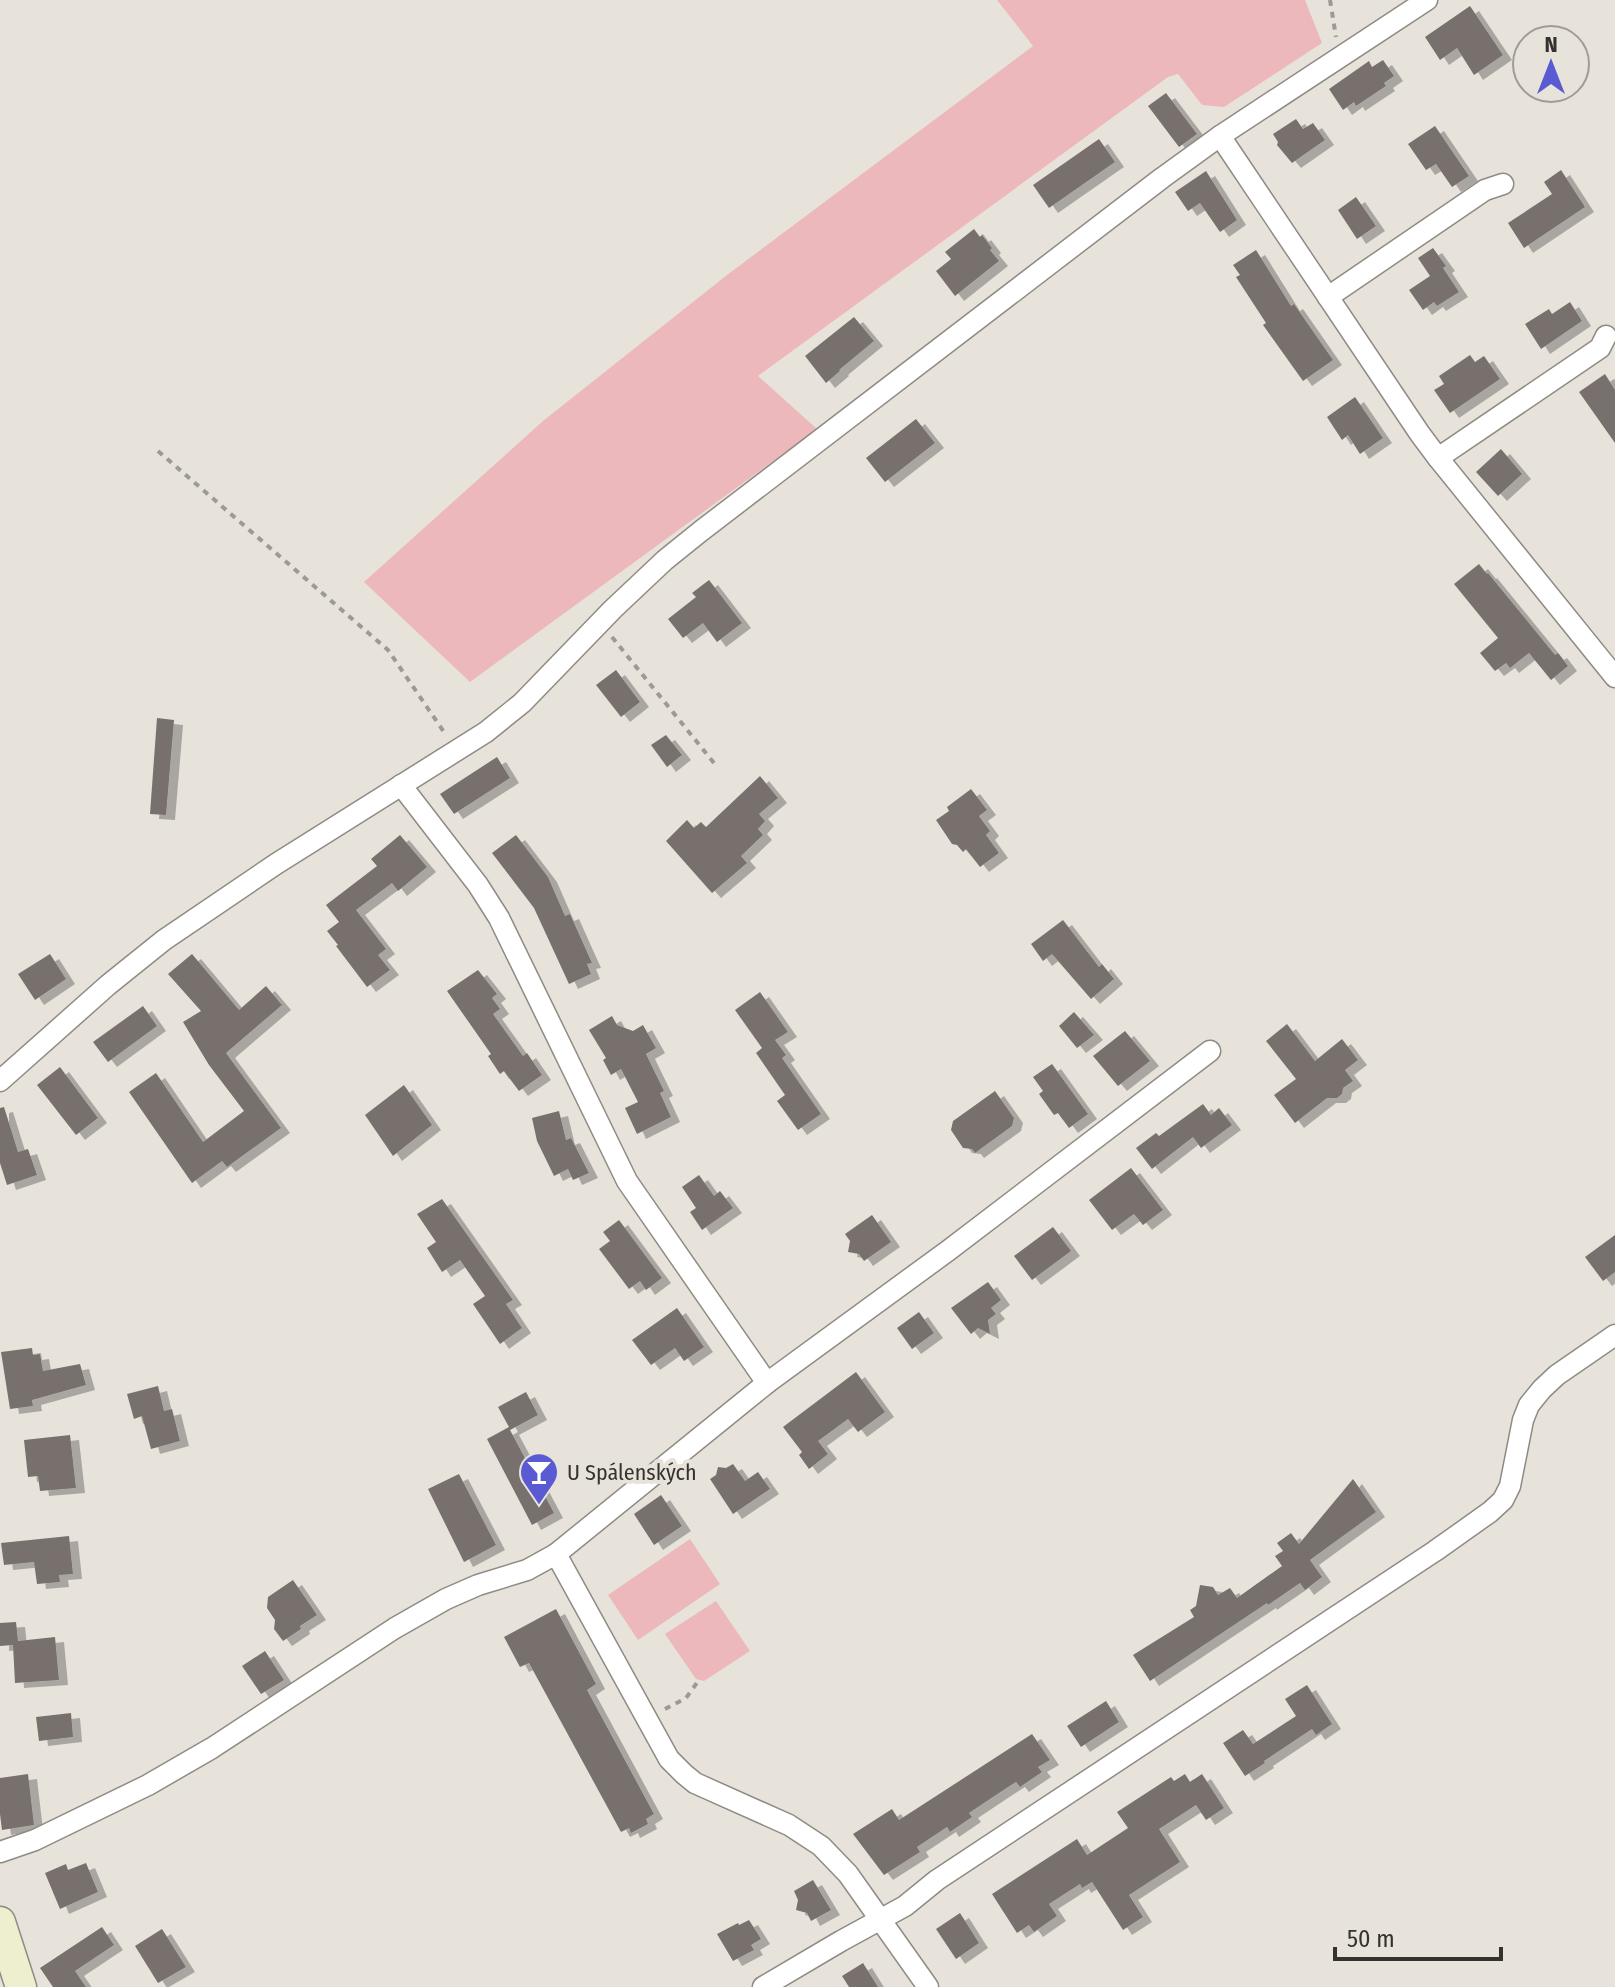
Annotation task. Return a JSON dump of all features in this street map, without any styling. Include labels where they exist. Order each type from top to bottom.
[{"type":"street","points":[[0,1081],[164,940],[507,716],[632,591],[701,531],[1135,198],[1220,136],[1427,0]]},
{"type":"street","points":[[1220,136],[1420,434],[1615,677]]},
{"type":"street","points":[[1328,297],[1485,190],[1503,184]]},
{"type":"street","points":[[1438,458],[1600,348],[1606,336]]},
{"type":"street","points":[[401,785],[492,907],[627,1181],[767,1383]]},
{"type":"street","points":[[0,1852],[35,1840],[148,1785],[212,1748],[395,1628],[446,1599],[527,1570],[556,1554],[767,1383],[949,1250],[1210,1051]]},
{"type":"street","points":[[763,1987],[905,1906],[937,1880],[1490,1512],[1503,1500],[1510,1486],[1518,1436],[1529,1405],[1557,1375],[1615,1335]]},
{"type":"street","points":[[556,1554],[669,1759],[684,1774],[708,1790],[789,1825],[813,1840],[848,1874],[928,1987]]},
{"type":"street","points":[[0,1922],[21,1987]]},
{"type":"path","points":[[1330,0],[1337,43],[1344,54]]},
{"type":"path","points":[[158,451],[388,650],[457,750]]},
{"type":"path","points":[[601,623],[714,763]]},
{"type":"path","points":[[645,1718],[684,1700],[699,1680]]},
{"type":"shaded area","points":[[997,0],[1305,0],[1322,43],[1224,107],[1202,105],[1178,74],[1168,77],[758,376],[817,429],[470,682],[364,582],[543,421],[727,275],[1033,46]]},
{"type":"shaded area","points":[[690,1539],[720,1584],[638,1640],[608,1595]]},
{"type":"shaded area","points":[[716,1601],[750,1651],[704,1681],[696,1679],[665,1634]]},
{"type":"building","points":[[1470,6],[1503,55],[1474,75],[1457,48],[1440,60],[1425,37]]},
{"type":"building","points":[[1383,60],[1394,76],[1384,83],[1386,86],[1356,106],[1354,102],[1343,110],[1329,89],[1369,61],[1372,67]]},
{"type":"building","points":[[1166,93],[1197,134],[1179,147],[1148,106]]},
{"type":"building","points":[[1296,119],[1303,129],[1313,123],[1325,140],[1292,163],[1277,145],[1273,134]]},
{"type":"building","points":[[1435,126],[1469,176],[1452,187],[1436,164],[1426,170],[1408,144]]},
{"type":"building","points":[[1099,139],[1115,162],[1049,208],[1033,185]]},
{"type":"building","points":[[1561,170],[1585,207],[1524,248],[1508,223],[1552,194],[1544,182]]},
{"type":"building","points":[[1206,171],[1237,220],[1220,232],[1200,203],[1188,211],[1175,192]]},
{"type":"building","points":[[1356,197],[1376,226],[1357,239],[1338,210]]},
{"type":"building","points":[[974,229],[980,237],[982,235],[999,261],[955,296],[936,271],[951,259],[945,252]]},
{"type":"building","points":[[1433,248],[1459,292],[1437,306],[1434,302],[1423,310],[1409,290],[1430,276],[1418,258]]},
{"type":"building","points":[[1256,250],[1291,306],[1294,304],[1333,360],[1303,381],[1263,325],[1266,323],[1236,277],[1240,275],[1233,265]]},
{"type":"building","points":[[1570,302],[1582,321],[1541,349],[1525,324],[1549,309],[1552,314]]},
{"type":"building","points":[[854,317],[874,341],[826,383],[805,356]]},
{"type":"building","points":[[1470,355],[1475,362],[1484,356],[1500,379],[1450,413],[1434,390],[1444,384],[1439,376]]},
{"type":"building","points":[[1605,374],[1615,390],[1615,443],[1579,392]]},
{"type":"building","points":[[1355,397],[1383,438],[1360,454],[1348,435],[1342,440],[1327,417]]},
{"type":"building","points":[[916,419],[935,443],[885,482],[866,458]]},
{"type":"building","points":[[1501,449],[1522,474],[1498,496],[1476,472]]},
{"type":"building","points":[[1479,564],[1555,655],[1558,653],[1568,666],[1551,680],[1529,653],[1510,668],[1506,663],[1495,671],[1480,653],[1498,638],[1454,584]]},
{"type":"building","points":[[709,580],[742,623],[717,642],[703,623],[683,638],[668,619],[696,597],[692,593]]},
{"type":"building","points":[[616,670],[640,702],[621,717],[596,685]]},
{"type":"building","points":[[157,718],[174,720],[166,815],[150,814]]},
{"type":"building","points":[[666,735],[682,755],[667,767],[651,745]]},
{"type":"building","points":[[497,757],[510,778],[454,814],[440,794]]},
{"type":"building","points":[[760,776],[778,798],[759,814],[765,821],[758,829],[763,835],[741,856],[747,863],[712,893],[666,841],[687,820],[694,828],[701,822],[706,827]]},
{"type":"building","points":[[971,789],[987,810],[979,816],[990,831],[986,835],[999,853],[980,867],[966,849],[963,852],[952,844],[936,820],[949,811],[947,807]]},
{"type":"building","points":[[400,835],[427,867],[398,891],[392,883],[356,910],[386,949],[378,955],[390,970],[367,987],[327,931],[339,922],[326,905],[377,866],[371,859]]},
{"type":"building","points":[[516,835],[548,877],[565,916],[570,914],[592,963],[587,964],[591,974],[569,984],[534,908],[492,853]]},
{"type":"building","points":[[1063,920],[1099,967],[1102,964],[1114,979],[1091,999],[1052,954],[1043,961],[1031,944]]},
{"type":"building","points":[[50,954],[66,979],[35,1000],[18,974]]},
{"type":"building","points":[[192,954],[239,1010],[266,986],[282,1005],[226,1053],[281,1128],[227,1167],[222,1161],[192,1183],[129,1092],[156,1073],[203,1142],[244,1111],[209,1065],[183,1022],[201,1011],[168,974]]},
{"type":"building","points":[[478,970],[497,994],[492,998],[500,1009],[493,1014],[523,1056],[527,1053],[542,1075],[519,1091],[504,1071],[500,1074],[488,1056],[491,1054],[447,991]]},
{"type":"building","points":[[760,992],[788,1032],[775,1040],[786,1055],[782,1058],[821,1114],[798,1130],[777,1101],[785,1095],[756,1053],[762,1048],[735,1010]]},
{"type":"building","points":[[143,1006],[157,1026],[108,1062],[93,1042]]},
{"type":"building","points":[[1074,1012],[1094,1035],[1077,1048],[1059,1026]]},
{"type":"building","points":[[612,1016],[617,1025],[633,1031],[643,1025],[656,1048],[646,1054],[664,1091],[660,1093],[671,1117],[637,1134],[625,1108],[638,1102],[621,1069],[611,1075],[603,1060],[606,1058],[589,1030]]},
{"type":"building","points":[[1287,1024],[1315,1061],[1342,1039],[1358,1060],[1345,1070],[1353,1081],[1343,1088],[1342,1094],[1337,1098],[1327,1098],[1295,1123],[1274,1095],[1296,1079],[1266,1041]]},
{"type":"building","points":[[1125,1031],[1150,1061],[1118,1086],[1093,1056]]},
{"type":"building","points":[[1052,1064],[1088,1114],[1069,1128],[1058,1113],[1054,1115],[1039,1094],[1043,1091],[1033,1077]]},
{"type":"building","points":[[60,1067],[98,1118],[76,1135],[37,1085]]},
{"type":"building","points":[[404,1085],[432,1125],[393,1156],[365,1115]]},
{"type":"building","points":[[995,1091],[1014,1118],[1012,1126],[975,1153],[972,1149],[963,1148],[951,1130],[953,1121]]},
{"type":"building","points":[[1203,1104],[1211,1115],[1219,1108],[1232,1125],[1201,1148],[1193,1137],[1152,1169],[1136,1148],[1156,1133],[1159,1136]]},
{"type":"building","points":[[4,1107],[18,1152],[28,1149],[37,1175],[7,1185],[0,1163],[0,1108]]},
{"type":"building","points":[[559,1111],[566,1140],[571,1138],[589,1173],[573,1180],[568,1169],[554,1176],[537,1141],[532,1118]]},
{"type":"building","points":[[1131,1168],[1163,1210],[1143,1225],[1134,1214],[1112,1230],[1089,1200]]},
{"type":"building","points":[[699,1175],[714,1196],[720,1191],[733,1208],[702,1230],[690,1212],[696,1208],[682,1187]]},
{"type":"building","points":[[442,1199],[513,1300],[506,1304],[522,1328],[500,1344],[473,1304],[485,1296],[460,1260],[442,1272],[427,1248],[436,1242],[417,1214]]},
{"type":"building","points":[[872,1215],[891,1242],[864,1261],[859,1254],[848,1252],[850,1241],[845,1234]]},
{"type":"building","points":[[619,1220],[662,1278],[646,1290],[640,1281],[629,1289],[599,1249],[610,1241],[603,1232]]},
{"type":"building","points":[[1053,1227],[1071,1251],[1032,1280],[1014,1256]]},
{"type":"building","points":[[1615,1235],[1615,1272],[1603,1281],[1585,1257]]},
{"type":"building","points":[[988,1282],[1001,1300],[991,1308],[996,1314],[988,1320],[990,1334],[978,1328],[971,1334],[951,1308]]},
{"type":"building","points":[[677,1308],[704,1347],[684,1361],[675,1348],[651,1365],[632,1340]]},
{"type":"building","points":[[919,1312],[934,1333],[912,1349],[897,1328]]},
{"type":"building","points":[[32,1348],[33,1355],[40,1354],[43,1371],[80,1364],[86,1385],[32,1400],[33,1406],[10,1409],[1,1352]]},
{"type":"building","points":[[856,1372],[885,1412],[858,1432],[848,1419],[818,1441],[828,1454],[809,1469],[799,1455],[802,1452],[783,1427]]},
{"type":"building","points":[[158,1386],[164,1411],[172,1409],[180,1441],[151,1449],[142,1416],[134,1419],[127,1394]]},
{"type":"building","points":[[526,1392],[538,1415],[510,1430],[554,1513],[532,1525],[487,1439],[509,1427],[498,1407]]},
{"type":"building","points":[[70,1435],[76,1488],[40,1491],[38,1476],[28,1477],[24,1440]]},
{"type":"building","points":[[733,1464],[745,1481],[758,1472],[770,1489],[733,1514],[710,1479],[716,1475],[718,1467],[726,1468]]},
{"type":"building","points":[[459,1474],[496,1545],[464,1562],[428,1489]]},
{"type":"building","points":[[1353,1479],[1376,1512],[1310,1560],[1322,1577],[1305,1590],[1300,1583],[1150,1681],[1133,1655],[1194,1617],[1190,1610],[1196,1606],[1200,1585],[1213,1587],[1218,1595],[1230,1588],[1237,1598],[1282,1566],[1275,1556],[1283,1551],[1277,1543],[1291,1533],[1299,1544]]},
{"type":"building","points":[[661,1495],[682,1526],[654,1545],[634,1514]]},
{"type":"building","points":[[69,1536],[73,1574],[59,1575],[60,1582],[37,1584],[34,1562],[4,1565],[1,1543]]},
{"type":"building","points":[[293,1580],[317,1615],[283,1641],[274,1629],[275,1620],[267,1608],[268,1597]]},
{"type":"building","points":[[556,1609],[596,1684],[587,1690],[654,1814],[646,1819],[648,1824],[631,1833],[629,1828],[621,1832],[529,1663],[520,1667],[504,1637]]},
{"type":"building","points":[[16,1622],[18,1641],[55,1637],[59,1680],[15,1683],[13,1645],[0,1646],[0,1623]]},
{"type":"building","points":[[265,1651],[284,1680],[261,1694],[242,1666]]},
{"type":"building","points":[[1307,1685],[1332,1724],[1316,1735],[1312,1729],[1245,1776],[1223,1743],[1243,1730],[1253,1744],[1296,1716],[1285,1699]]},
{"type":"building","points":[[1106,1701],[1119,1722],[1081,1747],[1067,1726]]},
{"type":"building","points":[[71,1713],[73,1737],[39,1741],[36,1717]]},
{"type":"building","points":[[1032,1734],[1050,1760],[1038,1767],[1042,1772],[1020,1787],[1016,1782],[1005,1789],[969,1813],[972,1817],[950,1832],[947,1827],[917,1847],[920,1852],[884,1875],[853,1834],[892,1809],[899,1820]]},
{"type":"building","points":[[28,1774],[34,1825],[2,1830],[0,1778]]},
{"type":"building","points":[[1185,1774],[1190,1782],[1202,1774],[1224,1808],[1206,1820],[1196,1805],[1159,1829],[1180,1862],[1129,1895],[1143,1917],[1123,1930],[1092,1882],[1082,1888],[1080,1884],[1049,1904],[1057,1916],[1034,1932],[1029,1925],[1017,1933],[992,1894],[1077,1839],[1087,1855],[1128,1828],[1117,1812],[1171,1777],[1174,1781]]},
{"type":"building","points":[[86,1863],[98,1892],[60,1909],[45,1873],[66,1864],[68,1870]]},
{"type":"building","points":[[813,1880],[831,1910],[811,1921],[807,1913],[796,1910],[798,1900],[794,1891]]},
{"type":"building","points":[[960,1913],[979,1943],[956,1959],[936,1929]]},
{"type":"building","points":[[749,1920],[761,1939],[751,1945],[754,1950],[733,1961],[717,1934]]},
{"type":"building","points":[[102,1927],[114,1945],[75,1971],[86,1987],[53,1987],[40,1968]]},
{"type":"building","points":[[162,1929],[186,1967],[158,1983],[135,1946]]},
{"type":"building","points":[[863,1963],[878,1987],[849,1987],[842,1976]]},
{"type":"place","name":"U Spálenských","points":[[539,1506]]}]
